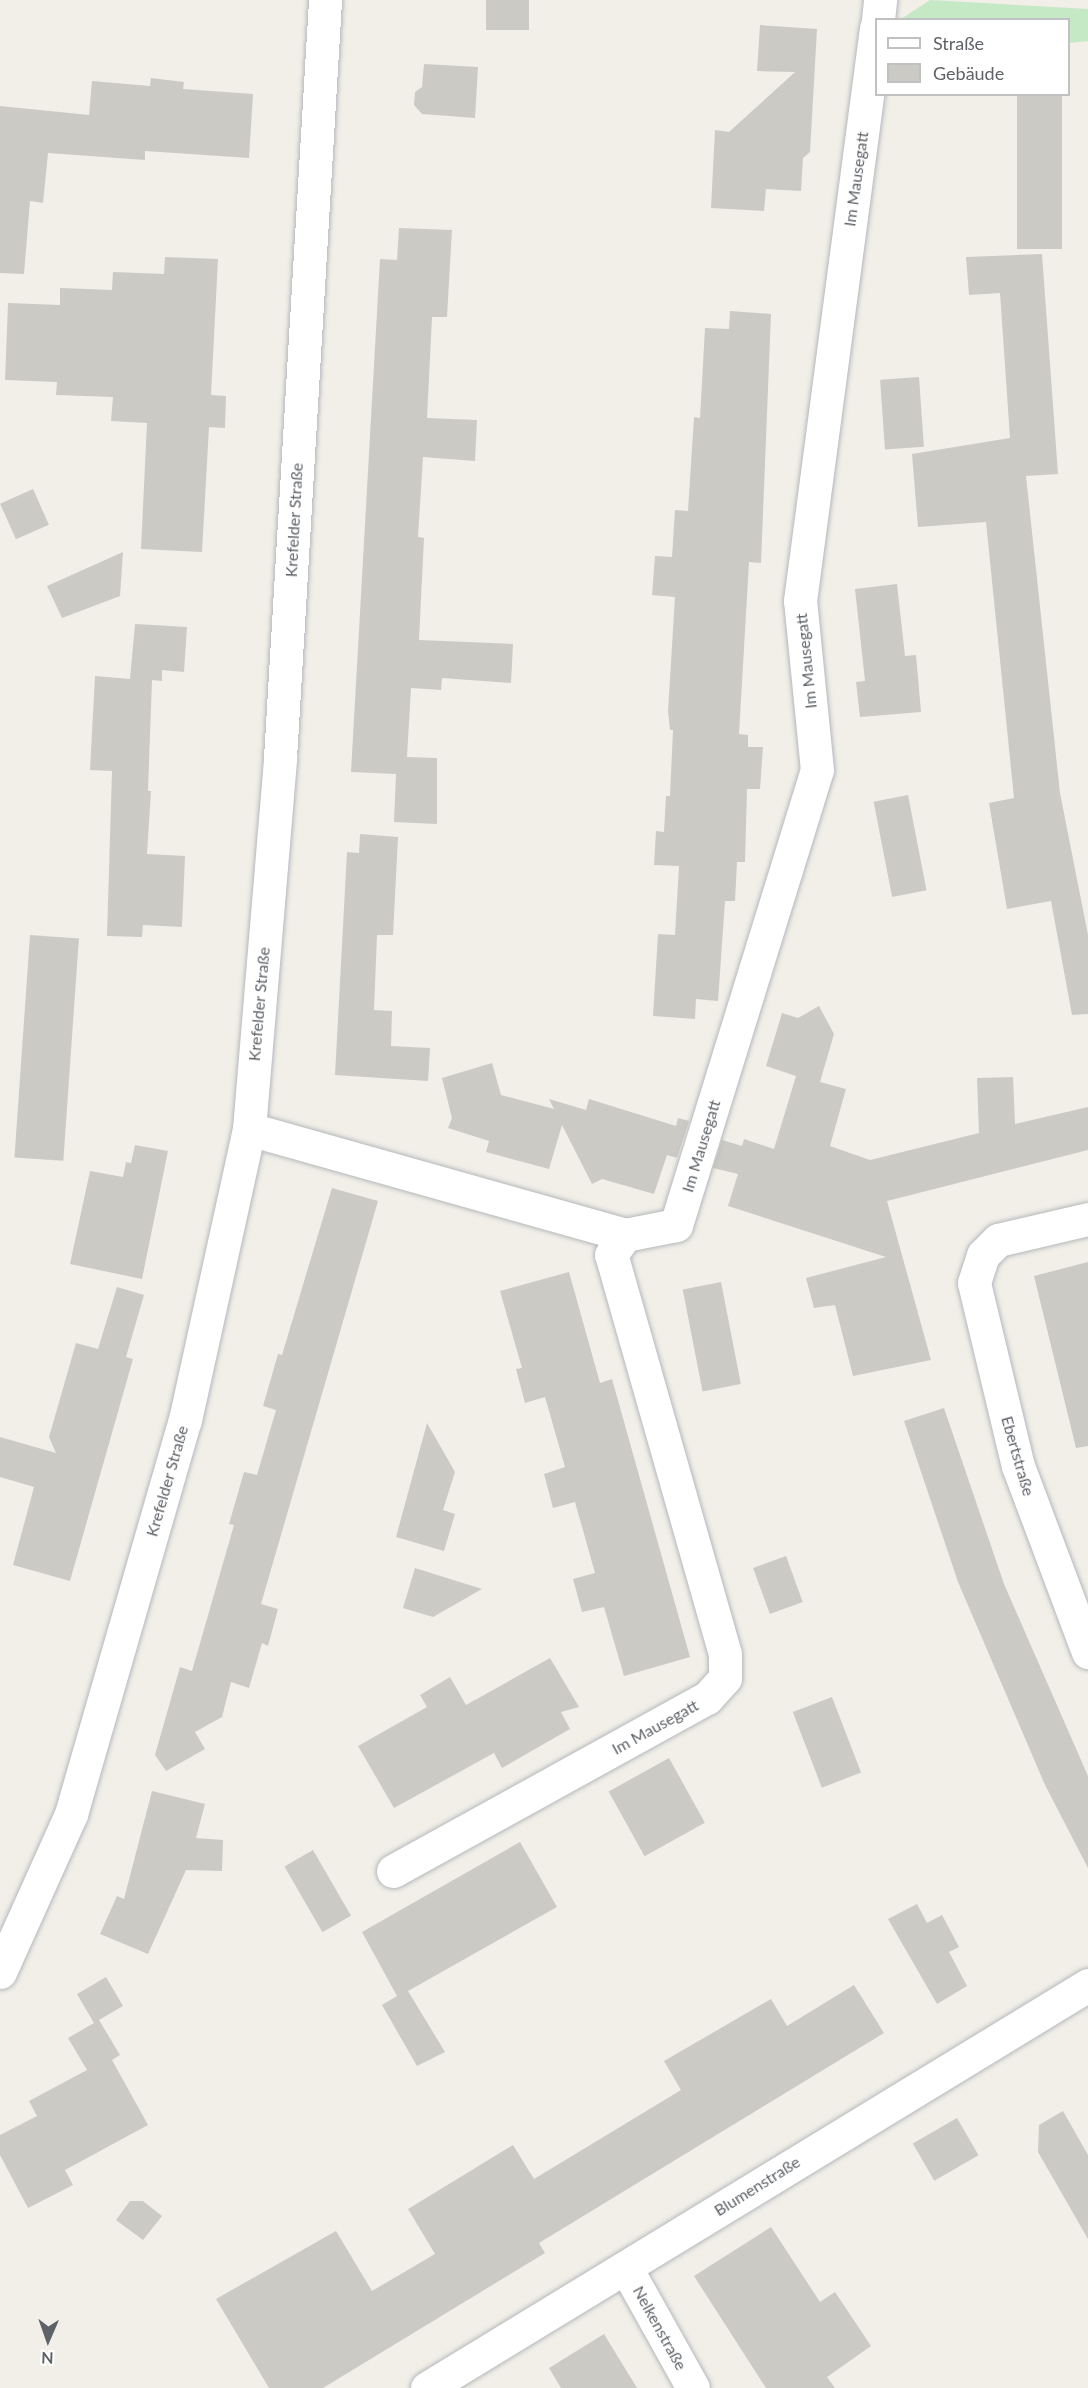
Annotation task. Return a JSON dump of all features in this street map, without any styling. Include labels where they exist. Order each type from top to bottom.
[{"type":"street","name":"Krefelder Straße","points":[[0,1972],[71,1814],[185,1420],[249,1129],[280,758],[326,0]]},
{"type":"street","points":[[878,18],[880,0]]},
{"type":"street","name":"Im Mausegatt","points":[[249,1129],[625,1234],[676,1225],[817,771],[800,602],[875,36]]},
{"type":"street","name":"Ebertstraße","points":[[1088,1219],[999,1240],[983,1255],[974,1283],[1018,1466],[1088,1652]]},
{"type":"street","name":"Im Mausegatt","points":[[393,1871],[707,1698],[725,1678],[725,1654],[610,1255],[625,1234]]},
{"type":"street","name":"Blumenstraße","points":[[427,2388],[1088,1984]]},
{"type":"street","name":"Nelkenstraße","points":[[626,2268],[693,2388]]},
{"type":"green space","points":[[930,0],[1088,9],[1088,41],[1070,43],[1070,18],[903,18]]},
{"type":"building","points":[[486,0],[529,0],[529,30],[486,30]]},
{"type":"building","points":[[760,25],[817,29],[810,152],[803,158],[801,191],[766,189],[764,211],[711,208],[715,130],[729,132],[795,72],[757,71]]},
{"type":"building","points":[[424,64],[478,67],[475,118],[422,114],[414,105],[415,92],[422,87]]},
{"type":"building","points":[[151,78],[184,82],[183,89],[253,94],[249,158],[145,151],[145,160],[48,153],[43,203],[30,201],[24,274],[0,273],[0,106],[89,115],[92,81],[150,86]]},
{"type":"building","points":[[1017,96],[1062,96],[1062,249],[1017,249]]},
{"type":"building","points":[[399,228],[452,230],[447,317],[432,317],[427,418],[477,420],[475,461],[423,457],[418,537],[424,538],[419,640],[513,644],[511,683],[442,678],[441,690],[411,688],[407,757],[437,758],[437,824],[394,822],[396,774],[351,772],[380,259],[397,260]]},
{"type":"building","points":[[1042,254],[1058,474],[1026,476],[1060,793],[1088,935],[1088,1014],[1072,1015],[1051,901],[1007,909],[989,803],[1014,798],[986,522],[918,527],[912,454],[1010,438],[1000,293],[969,295],[966,257]]},
{"type":"building","points":[[165,257],[218,259],[211,395],[226,396],[225,428],[209,427],[202,552],[141,549],[147,423],[111,421],[113,397],[56,395],[57,382],[5,380],[8,303],[60,305],[60,288],[112,290],[113,272],[164,274]]},
{"type":"building","points":[[730,311],[771,314],[761,563],[749,562],[739,734],[748,735],[748,747],[763,747],[760,789],[747,789],[745,862],[737,862],[735,901],[725,901],[718,1001],[696,999],[695,1019],[653,1016],[658,934],[675,935],[679,866],[654,865],[656,831],[664,832],[666,796],[670,796],[673,730],[670,730],[668,711],[675,597],[652,595],[655,556],[672,557],[675,510],[688,511],[694,417],[700,418],[705,328],[729,329]]},
{"type":"building","points":[[919,377],[924,447],[885,450],[880,380]]},
{"type":"building","points":[[33,489],[49,525],[16,539],[0,504]]},
{"type":"building","points":[[123,552],[120,596],[62,618],[47,586]]},
{"type":"building","points":[[897,584],[905,656],[916,655],[921,712],[860,717],[856,682],[865,681],[855,589]]},
{"type":"building","points":[[135,624],[187,627],[184,672],[162,670],[162,681],[152,680],[148,791],[151,791],[147,854],[185,856],[182,927],[143,925],[142,937],[107,936],[112,771],[90,770],[95,676],[130,679]]},
{"type":"building","points":[[908,795],[927,890],[892,897],[874,802]]},
{"type":"building","points":[[360,834],[398,837],[393,935],[377,935],[374,1010],[392,1011],[391,1046],[430,1048],[428,1081],[335,1075],[347,852],[359,853]]},
{"type":"building","points":[[30,935],[79,938],[63,1161],[14,1157]]},
{"type":"building","points":[[819,1006],[834,1034],[820,1082],[846,1089],[830,1146],[870,1160],[979,1133],[977,1078],[1013,1077],[1015,1124],[1088,1107],[1088,1150],[887,1201],[931,1360],[853,1376],[835,1305],[814,1308],[806,1278],[886,1257],[728,1206],[738,1174],[713,1168],[722,1140],[742,1146],[744,1139],[774,1149],[796,1076],[766,1066],[782,1013],[798,1018]]},
{"type":"building","points":[[492,1063],[501,1095],[554,1109],[549,1099],[586,1110],[589,1099],[676,1126],[678,1118],[689,1121],[677,1158],[667,1155],[654,1194],[602,1179],[592,1184],[562,1125],[549,1169],[486,1152],[489,1141],[448,1128],[452,1118],[442,1078]]},
{"type":"building","points":[[135,1145],[168,1151],[142,1279],[70,1264],[90,1171],[123,1177],[126,1162],[131,1163]]},
{"type":"building","points":[[332,1188],[378,1201],[261,1604],[278,1609],[268,1646],[262,1643],[249,1688],[231,1682],[222,1717],[195,1732],[205,1749],[166,1771],[155,1755],[180,1667],[192,1671],[234,1525],[229,1524],[244,1472],[257,1475],[276,1410],[263,1406],[278,1354],[282,1355]]},
{"type":"building","points":[[1088,1262],[1088,1446],[1076,1448],[1034,1276]]},
{"type":"building","points":[[569,1272],[600,1383],[612,1379],[690,1657],[624,1676],[604,1607],[582,1612],[573,1579],[595,1573],[575,1502],[553,1508],[544,1474],[565,1467],[545,1397],[525,1403],[516,1369],[522,1368],[500,1291]]},
{"type":"building","points":[[721,1282],[741,1384],[703,1392],[683,1289]]},
{"type":"building","points":[[117,1287],[144,1295],[126,1357],[133,1359],[70,1581],[13,1565],[34,1487],[0,1477],[0,1437],[56,1453],[49,1437],[76,1343],[98,1349]]},
{"type":"building","points":[[944,1408],[1004,1584],[1088,1776],[1088,1868],[1045,1785],[958,1582],[904,1421]]},
{"type":"building","points":[[427,1423],[455,1472],[443,1510],[455,1514],[444,1551],[396,1537]]},
{"type":"building","points":[[786,1556],[803,1602],[770,1614],[753,1568]]},
{"type":"building","points":[[415,1568],[482,1589],[433,1617],[403,1608]]},
{"type":"building","points":[[550,1658],[579,1707],[561,1712],[570,1729],[502,1768],[494,1753],[394,1808],[358,1746],[427,1707],[420,1695],[450,1677],[466,1705]]},
{"type":"building","points":[[832,1697],[861,1773],[822,1788],[793,1712]]},
{"type":"building","points":[[669,1758],[705,1823],[645,1856],[609,1791]]},
{"type":"building","points":[[152,1791],[205,1804],[196,1838],[223,1840],[222,1871],[186,1870],[148,1954],[100,1934],[117,1896],[124,1899]]},
{"type":"building","points":[[520,1842],[557,1907],[408,1991],[445,2052],[417,2066],[382,2005],[397,1996],[362,1932]]},
{"type":"building","points":[[313,1850],[351,1916],[322,1932],[284,1866]]},
{"type":"building","points":[[917,1904],[927,1923],[942,1915],[959,1947],[949,1952],[967,1986],[937,2004],[888,1919]]},
{"type":"building","points":[[106,1977],[123,2006],[99,2020],[120,2055],[112,2060],[148,2125],[65,2170],[73,2185],[28,2208],[0,2155],[0,2135],[37,2116],[29,2101],[87,2070],[68,2038],[94,2023],[77,1994]]},
{"type":"building","points":[[854,1985],[884,2033],[539,2243],[545,2253],[323,2388],[269,2388],[216,2299],[336,2231],[372,2291],[435,2254],[408,2209],[513,2145],[534,2179],[681,2090],[664,2061],[771,1999],[787,2026]]},
{"type":"building","points":[[1063,2111],[1088,2155],[1088,2239],[1038,2152],[1039,2125]]},
{"type":"building","points":[[957,2118],[978,2155],[934,2181],[913,2144]]},
{"type":"building","points":[[130,2201],[143,2201],[162,2216],[143,2240],[116,2220]]},
{"type":"building","points":[[771,2227],[820,2302],[835,2292],[871,2346],[827,2377],[835,2388],[766,2388],[694,2276]]},
{"type":"building","points":[[604,2334],[637,2388],[561,2388],[549,2368]]}]
